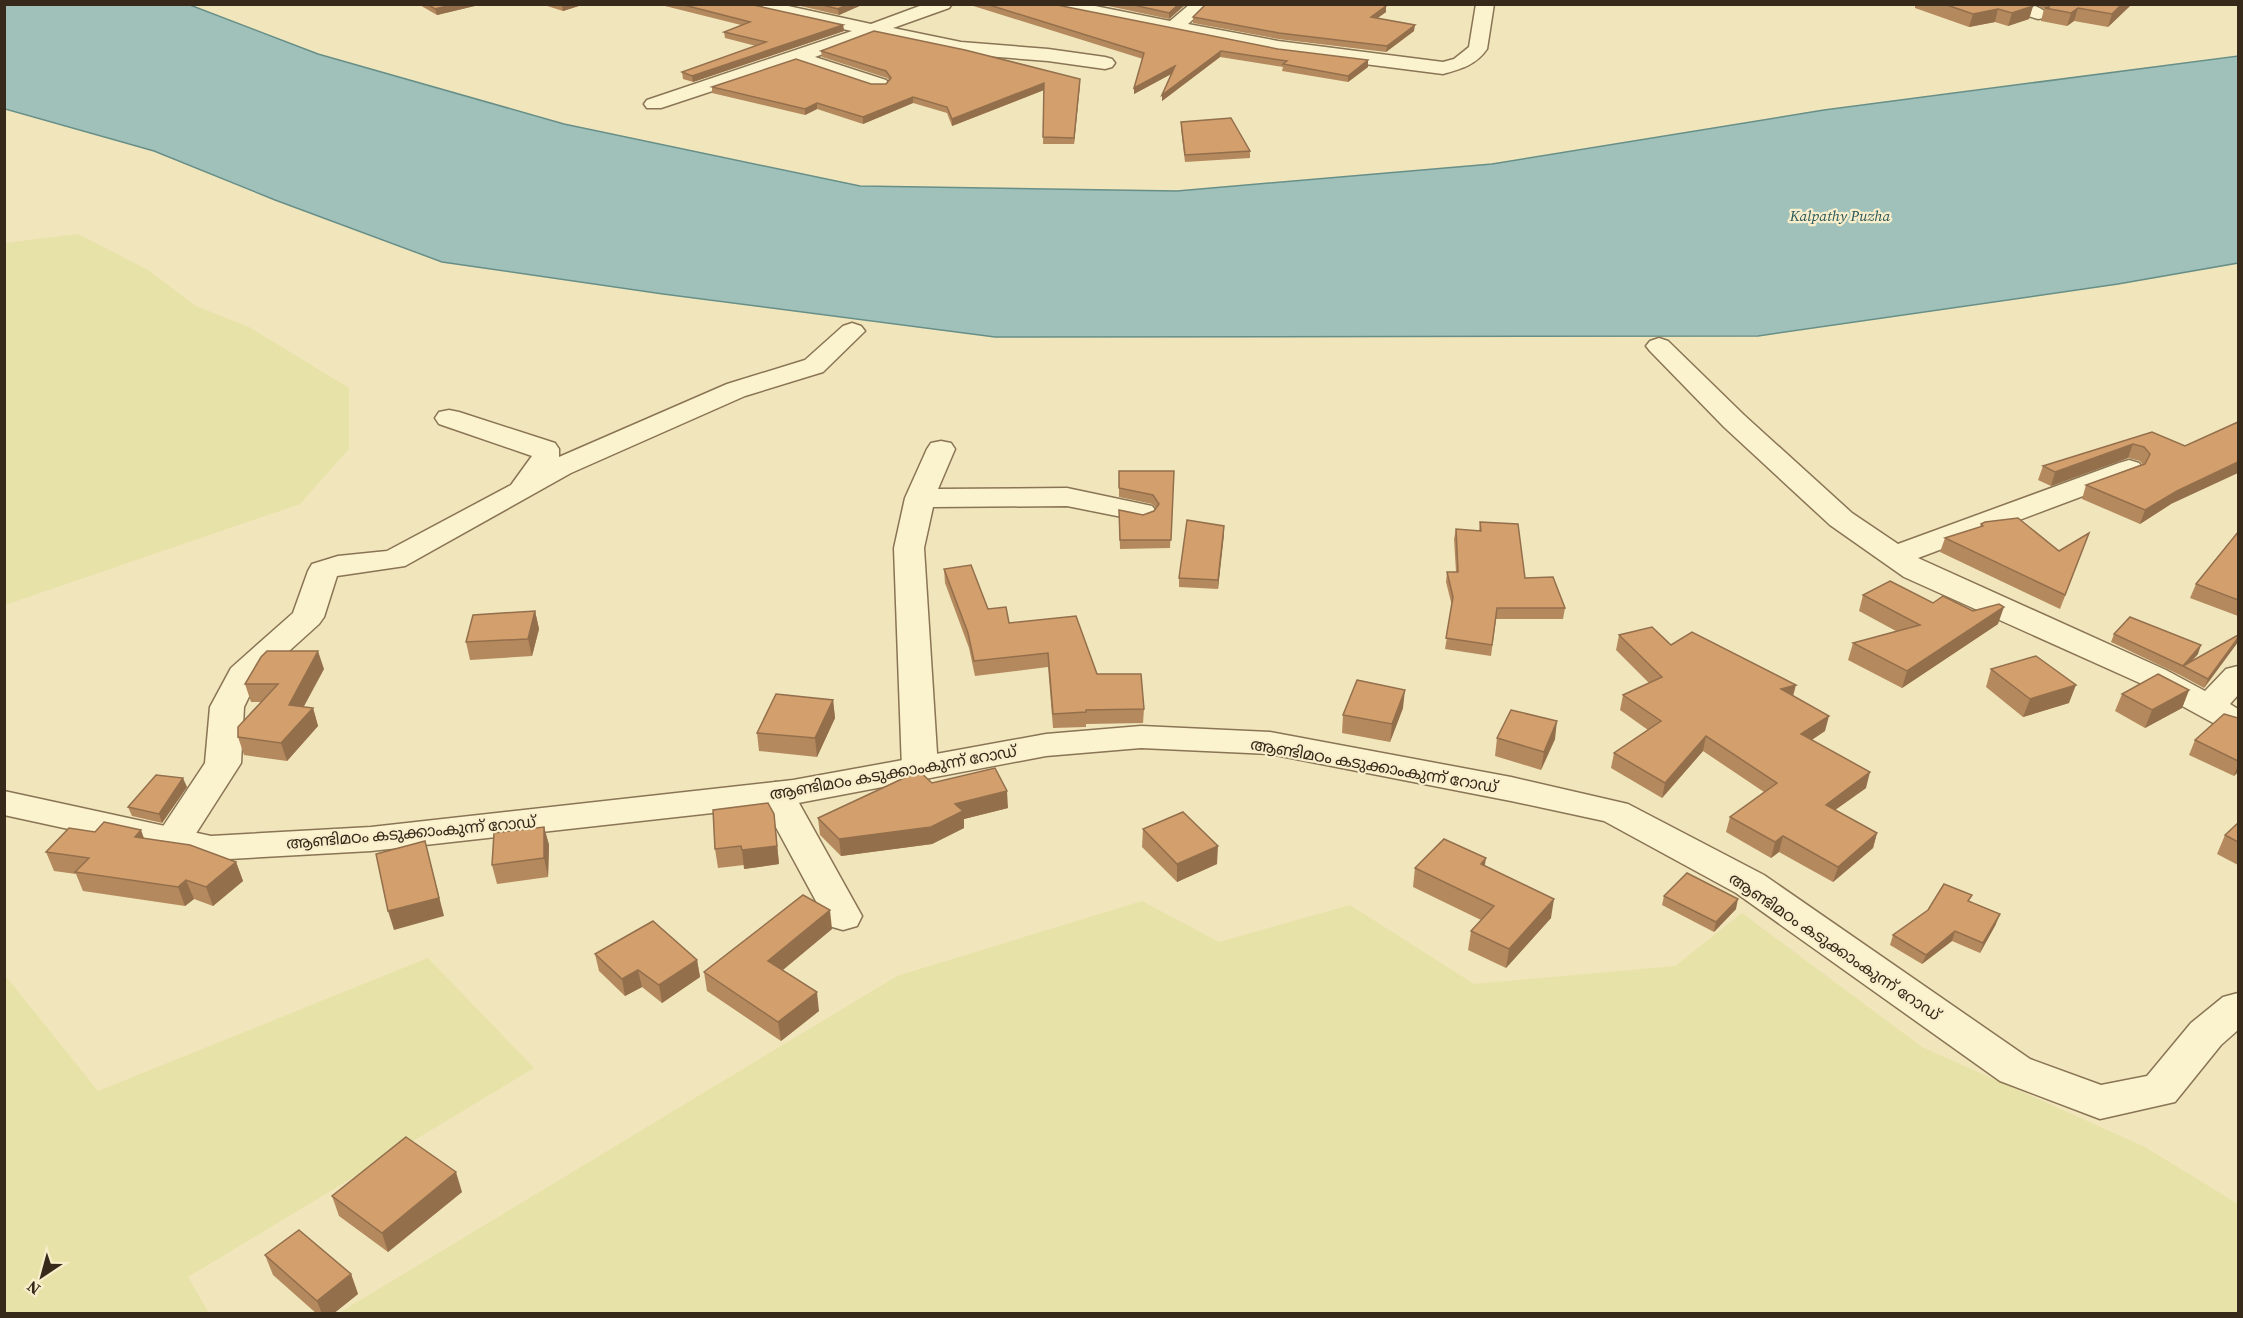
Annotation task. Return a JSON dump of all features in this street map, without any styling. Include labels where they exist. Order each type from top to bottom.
[{"type":"street","points":[[751,4],[962,48],[1048,55],[1105,63]]},
{"type":"street","points":[[654,104],[873,31],[944,4]]},
{"type":"street","points":[[1054,4],[1278,47],[1443,68],[1461,63],[1478,49],[1485,4]]},
{"type":"street","points":[[1174,27],[1201,4]]},
{"type":"street","points":[[2008,4],[2038,14]]},
{"type":"street","points":[[797,57],[879,84]]},
{"type":"street","points":[[173,840],[223,763],[227,707],[243,675],[308,617],[323,571],[338,564],[394,559],[521,491],[561,466],[735,390],[814,366],[852,331]]},
{"type":"street","points":[[1659,346],[1734,421],[1841,519],[1915,570],[2154,678],[2238,723]]},
{"type":"street","points":[[449,418],[545,449],[546,456],[521,491]]},
{"type":"street","points":[[920,769],[909,548],[920,498],[941,448]]},
{"type":"street","points":[[1895,556],[2128,469]]},
{"type":"street","points":[[920,498],[1067,497],[1142,512]]},
{"type":"street","points":[[2208,707],[2238,676]]},
{"type":"street","name":"ആണ്ടിമഠം കടുക്കാംകുന്ന് റോഡ്","points":[[4,803],[212,848],[371,839],[776,794],[1046,745],[1131,738],[1270,743],[1511,789],[1615,812],[1750,885],[2015,1070],[2100,1102],[2160,1090],[2206,1034],[2238,1008]]},
{"type":"street","points":[[776,794],[843,916]]},
{"type":"shaded area","points":[[78,234],[148,270],[196,306],[249,327],[349,388],[349,449],[300,504],[5,605],[5,243]]},
{"type":"shaded area","points":[[1142,901],[1219,942],[1350,905],[1474,984],[1675,966],[1742,913],[1922,1047],[2145,1147],[2238,1204],[2238,1313],[339,1313],[897,976]]},
{"type":"shaded area","points":[[428,958],[534,1068],[188,1277],[209,1313],[5,1313],[4,974],[98,1091]]},
{"type":"water","name":"Kalpathy Puzha","points":[[4,5],[190,5],[318,54],[564,124],[860,186],[1177,191],[1492,164],[1824,110],[2238,56],[2238,263],[2118,284],[1758,336],[995,337],[663,294],[442,262],[275,200],[154,151],[5,109]]},
{"type":"building","points":[[427,4],[455,4],[435,9]]},
{"type":"building","points":[[680,4],[749,4],[843,25],[692,76],[682,72],[766,42],[724,32],[750,22]]},
{"type":"building","points":[[819,4],[848,4],[838,9]]},
{"type":"building","points":[[986,4],[1052,4],[1278,49],[1368,60],[1348,76],[1283,64],[1287,61],[1221,51],[1162,95],[1175,66],[1134,88],[1144,53]]},
{"type":"building","points":[[1129,4],[1179,4],[1169,13]]},
{"type":"building","points":[[1206,4],[1378,4],[1386,6],[1371,17],[1415,25],[1387,46],[1279,33],[1193,17]]},
{"type":"building","points":[[1944,4],[2027,4],[2033,6],[2012,13],[1998,9],[1973,14]]},
{"type":"building","points":[[2050,4],[2122,4],[2112,14],[2078,8],[2071,13],[2045,8]]},
{"type":"building","points":[[874,31],[965,50],[1080,79],[1074,138],[1043,137],[1044,83],[952,119],[947,107],[913,97],[863,117],[817,103],[805,109],[712,87],[796,59],[871,84],[886,84],[891,78],[886,71],[821,51]]},
{"type":"building","points":[[1231,118],[1250,151],[1185,155],[1181,122]]},
{"type":"building","points":[[2238,422],[2238,462],[2177,491],[2145,510],[2086,485],[2145,464],[2150,454],[2144,447],[2133,444],[2055,472],[2043,466],[2152,432],[2185,446]]},
{"type":"building","points":[[1119,471],[1174,471],[1171,540],[1120,540],[1119,510],[1143,515],[1154,511],[1159,504],[1153,495],[1119,488]]},
{"type":"building","points":[[2018,518],[2059,551],[2089,533],[2065,595],[1945,538],[1983,526],[1981,524],[1985,522]]},
{"type":"building","points":[[1187,520],[1224,526],[1218,580],[1179,578]]},
{"type":"building","points":[[1480,522],[1518,524],[1525,578],[1553,577],[1565,608],[1497,608],[1492,645],[1446,638],[1453,597],[1447,572],[1458,572],[1456,529],[1481,531]]},
{"type":"building","points":[[2238,532],[2238,600],[2196,584]]},
{"type":"building","points":[[971,565],[988,609],[1006,607],[1009,623],[1076,616],[1097,674],[1141,674],[1144,709],[1086,710],[1086,712],[1053,714],[1048,653],[974,661],[968,633],[944,569]]},
{"type":"building","points":[[1890,581],[1933,603],[1943,596],[1973,611],[1999,604],[2004,607],[1907,671],[1853,643],[1920,625],[1863,595]]},
{"type":"building","points":[[535,611],[528,639],[466,642],[473,615]]},
{"type":"building","points":[[2130,617],[2201,645],[2183,666],[2114,634]]},
{"type":"building","points":[[1652,627],[1671,645],[1692,632],[1796,685],[1781,689],[1829,716],[1801,734],[1870,772],[1826,805],[1877,833],[1838,867],[1783,836],[1775,842],[1730,817],[1777,783],[1706,736],[1665,783],[1614,753],[1661,721],[1623,695],[1662,677],[1619,635]]},
{"type":"building","points":[[2238,635],[2208,679],[2183,666]]},
{"type":"building","points":[[267,651],[318,651],[289,705],[313,708],[281,743],[238,737],[238,727],[278,684],[245,684]]},
{"type":"building","points":[[2036,656],[2076,685],[2030,699],[1991,669]]},
{"type":"building","points":[[2158,674],[2189,690],[2152,710],[2122,694]]},
{"type":"building","points":[[1357,680],[1405,690],[1392,724],[1343,715]]},
{"type":"building","points":[[776,694],[833,700],[815,738],[757,733]]},
{"type":"building","points":[[1511,710],[1557,721],[1544,752],[1497,738]]},
{"type":"building","points":[[2224,714],[2238,718],[2238,761],[2195,740]]},
{"type":"building","points":[[995,768],[1007,791],[955,804],[963,811],[931,827],[839,839],[818,818],[919,771],[932,783]]},
{"type":"building","points":[[156,775],[183,778],[159,814],[128,807]]},
{"type":"building","points":[[768,803],[774,814],[777,846],[742,850],[741,846],[715,849],[713,810]]},
{"type":"building","points":[[1183,812],[1218,846],[1177,864],[1143,829]]},
{"type":"building","points":[[104,822],[141,830],[135,837],[190,845],[236,862],[206,887],[186,880],[178,887],[75,872],[89,858],[46,852],[69,828],[95,832]]},
{"type":"building","points":[[2238,823],[2238,842],[2225,835]]},
{"type":"building","points":[[544,827],[544,858],[492,865],[494,833]]},
{"type":"building","points":[[1444,839],[1486,858],[1481,864],[1554,899],[1509,949],[1471,931],[1494,906],[1415,868]]},
{"type":"building","points":[[425,841],[439,898],[388,911],[376,854]]},
{"type":"building","points":[[1687,873],[1738,899],[1716,922],[1664,896]]},
{"type":"building","points":[[1944,884],[1972,895],[1968,901],[2000,914],[1983,943],[1955,931],[1926,955],[1893,935],[1928,910]]},
{"type":"building","points":[[803,895],[830,910],[768,961],[817,992],[778,1022],[704,972]]},
{"type":"building","points":[[653,921],[697,960],[659,985],[638,970],[622,979],[595,954]]},
{"type":"building","points":[[406,1137],[456,1172],[382,1233],[332,1196]]},
{"type":"building","points":[[299,1230],[351,1274],[317,1301],[265,1255]]}]
